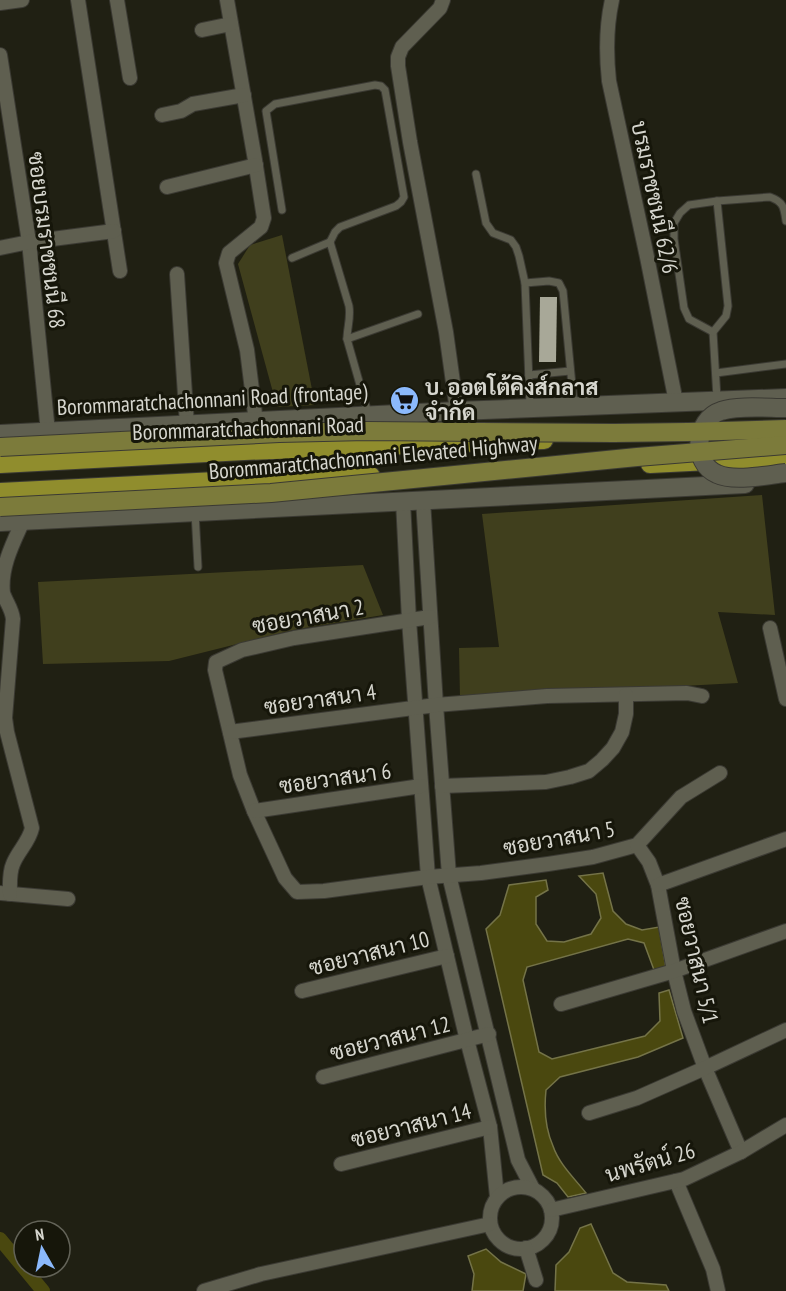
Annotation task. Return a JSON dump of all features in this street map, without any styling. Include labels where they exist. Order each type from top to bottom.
[{"type":"highway","name":"Borommaratchachonnani Road","points":[[0,464],[244,451],[518,441],[786,426]]},
{"type":"highway","points":[[0,492],[236,480],[527,471],[786,457]]},
{"type":"main road","name":"Borommaratchachonnani Road (frontage)","points":[[0,434],[369,415],[786,398]]},
{"type":"main road","points":[[786,408],[733,408],[720,411],[703,427],[699,449],[709,469],[718,474],[729,477],[748,477],[786,473]]},
{"type":"main road","name":"Borommaratchachonnani Elevated Highway","points":[[0,447],[279,433],[367,431],[614,433],[786,426]]},
{"type":"main road","name":"Borommaratchachonnani Elevated Highway","points":[[0,507],[271,493],[637,456],[786,445]]},
{"type":"main road","points":[[0,522],[786,482]]},
{"type":"street","points":[[0,3],[22,0]]},
{"type":"street","points":[[78,0],[120,271]]},
{"type":"street","points":[[117,0],[130,78]]},
{"type":"street","points":[[227,0],[264,218],[261,227],[229,253],[226,263],[248,350],[256,422]]},
{"type":"street","points":[[443,0],[440,8],[402,47],[398,57],[398,66],[446,332],[457,411]]},
{"type":"street","name":"บรมราชชนนี 62/6","points":[[612,0],[607,19],[609,81],[676,402]]},
{"type":"street","points":[[202,30],[231,24]]},
{"type":"street","name":"ซอยบรมราชชนนี 68","points":[[0,55],[29,242],[48,432]]},
{"type":"street","points":[[162,115],[181,111],[193,104],[244,95]]},
{"type":"street","points":[[167,187],[256,165]]},
{"type":"street","points":[[0,248],[114,231]]},
{"type":"street","points":[[177,274],[188,425]]},
{"type":"street","points":[[423,500],[449,875],[518,1160],[533,1189]]},
{"type":"street","points":[[403,501],[428,877],[490,1127],[497,1197]]},
{"type":"street","points":[[23,521],[3,567],[3,592],[13,619],[5,718],[32,828],[31,835],[13,862],[5,893],[68,899]]},
{"type":"street","name":"ซอยวาสนา 2","points":[[230,732],[215,670],[216,662],[242,650],[294,638],[430,617]]},
{"type":"street","points":[[770,628],[782,665],[786,699]]},
{"type":"street","name":"ซอยวาสนา 4","points":[[230,732],[416,707],[547,696],[687,693],[702,696]]},
{"type":"street","points":[[442,786],[546,782],[589,771],[614,748],[622,732],[626,714],[626,695]]},
{"type":"street","points":[[230,732],[240,775],[254,811]]},
{"type":"street","name":"ซอยวาสนา 5","points":[[254,811],[285,878],[297,892],[324,891],[548,864],[592,857],[637,845],[681,797],[720,773]]},
{"type":"street","name":"ซอยวาสนา 6","points":[[254,811],[421,786]]},
{"type":"street","points":[[658,885],[786,839]]},
{"type":"street","name":"ซอยวาสนา 5/1","points":[[637,845],[649,862],[658,885],[684,1011],[705,1068],[741,1152]]},
{"type":"street","points":[[561,1004],[674,971],[786,931]]},
{"type":"street","name":"ซอยวาสนา 10","points":[[302,991],[447,956]]},
{"type":"street","points":[[589,1113],[637,1098],[786,1030]]},
{"type":"street","name":"ซอยวาสนา 12","points":[[323,1077],[489,1034]]},
{"type":"street","name":"นพรัตน์ 26","points":[[551,1210],[684,1179],[741,1152],[786,1125]]},
{"type":"street","name":"ซอยวาสนา 14","points":[[341,1164],[490,1127]]},
{"type":"street","points":[[676,1181],[713,1269],[718,1291]]},
{"type":"street","points":[[514,1187],[533,1189],[541,1194],[551,1210],[552,1219],[545,1237],[538,1244],[519,1249],[500,1242],[490,1224],[492,1205],[497,1197],[514,1187]]},
{"type":"street","points":[[204,1291],[261,1274],[490,1224]]},
{"type":"street","points":[[526,1248],[536,1280]]},
{"type":"lane","points":[[282,210],[266,111],[274,104],[381,86],[385,90],[404,196],[401,202],[396,206],[340,227],[330,242],[292,258]]},
{"type":"lane","points":[[476,174],[486,223],[493,233],[511,240],[516,247],[525,284],[530,408]]},
{"type":"lane","points":[[713,332],[689,319],[684,308],[674,239],[674,223],[680,213],[689,205],[770,198],[779,200],[786,221]]},
{"type":"lane","points":[[717,201],[728,306],[726,316],[713,332],[718,401]]},
{"type":"lane","points":[[330,242],[351,315],[347,339],[369,415]]},
{"type":"lane","points":[[525,284],[549,281],[560,283],[563,291],[574,406]]},
{"type":"lane","points":[[347,339],[418,314]]},
{"type":"lane","points":[[716,373],[786,364]]},
{"type":"lane","points":[[529,375],[570,371]]},
{"type":"lane","points":[[195,512],[198,567]]},
{"type":"shaded area","points":[[282,235],[315,405],[277,407],[238,264],[250,245]]},
{"type":"shaded area","points":[[762,495],[775,615],[718,612],[738,683],[460,698],[459,648],[499,647],[482,514]]},
{"type":"shaded area","points":[[363,565],[383,615],[293,630],[169,661],[43,664],[38,582]]},
{"type":"shaded area","points":[[603,873],[613,911],[626,924],[642,930],[659,927],[666,968],[654,970],[644,943],[628,939],[527,967],[523,980],[539,1052],[552,1059],[645,1036],[660,1021],[659,993],[669,990],[683,1038],[638,1057],[560,1077],[546,1090],[546,1118],[550,1139],[563,1165],[586,1193],[568,1197],[557,1183],[543,1175],[486,929],[500,915],[509,885],[546,880],[548,890],[536,897],[536,924],[547,941],[564,942],[591,934],[601,918],[596,894],[579,876]]},
{"type":"shaded area","points":[[591,1224],[613,1273],[627,1282],[666,1285],[669,1291],[555,1291],[556,1265],[569,1252],[580,1228]]},
{"type":"shaded area","points":[[486,1249],[501,1262],[526,1274],[523,1291],[472,1291],[474,1274],[468,1256]]},
{"type":"building","points":[[540,297],[557,297],[556,362],[539,362]]},
{"type":"waterway","points":[[0,1239],[43,1291]]},
{"type":"place","name":"บ. ออตโต้คิงส์กลาส จำกัด","points":[[404,400]]}]
